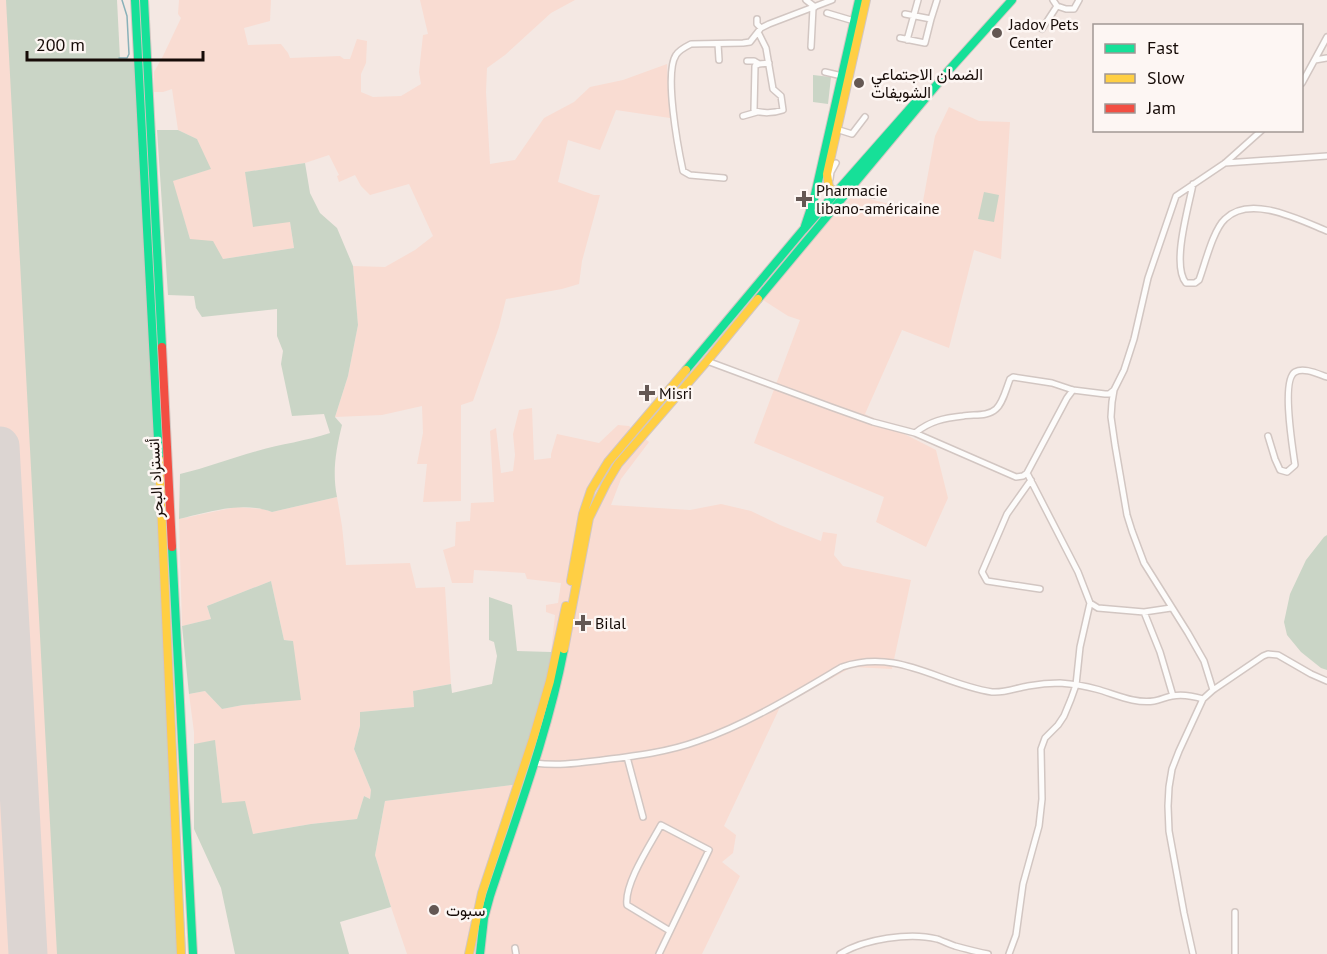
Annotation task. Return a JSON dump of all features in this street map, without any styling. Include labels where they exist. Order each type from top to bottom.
[{"type":"main road","name":"أتستراد البحر","points":[[135,0],[173,744],[181,954]]},
{"type":"main road","name":"أتستراد البحر","points":[[144,0],[193,954]]},
{"type":"main road","points":[[803,230],[813,205],[858,0]]},
{"type":"main road","points":[[832,190],[826,174],[866,0]]},
{"type":"main road","points":[[480,954],[484,918],[490,896],[557,687],[587,527],[593,508],[607,480],[618,464],[707,362],[949,70],[1012,0]]},
{"type":"main road","points":[[469,954],[482,893],[550,681],[583,514],[591,490],[608,462],[737,311],[803,230],[832,190],[925,92],[949,70]]},
{"type":"street","points":[[806,0],[814,7]]},
{"type":"street","points":[[724,178],[690,175],[683,171],[673,112],[671,67],[675,55],[691,44],[750,42],[760,30],[769,24],[832,0]]},
{"type":"street","points":[[907,40],[918,0]]},
{"type":"street","points":[[900,38],[925,42],[937,0]]},
{"type":"street","points":[[1053,0],[1058,6],[1066,9],[1074,9],[1079,0]]},
{"type":"street","points":[[1042,29],[1058,6]]},
{"type":"street","points":[[811,47],[814,7]]},
{"type":"street","points":[[827,14],[854,21]]},
{"type":"street","points":[[905,14],[931,19]]},
{"type":"street","points":[[743,116],[757,112],[783,110],[781,96],[773,89],[766,48],[757,19]]},
{"type":"street","points":[[1303,81],[1327,37]]},
{"type":"street","points":[[718,44],[719,60]]},
{"type":"street","points":[[1315,60],[1327,58]]},
{"type":"street","points":[[747,61],[759,64],[769,63]]},
{"type":"street","points":[[757,112],[754,110],[754,70],[759,64]]},
{"type":"street","points":[[825,72],[842,76]]},
{"type":"street","points":[[836,129],[852,134],[865,117]]},
{"type":"street","points":[[1213,690],[1204,661],[1144,563],[1131,531],[1115,445],[1111,417],[1112,402],[1114,390],[1124,370],[1134,339],[1148,278],[1176,196],[1225,163],[1260,132]]},
{"type":"street","points":[[1225,163],[1327,156]]},
{"type":"street","points":[[832,190],[831,172],[836,163]]},
{"type":"street","points":[[1193,184],[1179,257],[1182,278],[1186,283],[1195,283],[1199,280],[1218,229],[1224,219],[1237,211],[1270,210],[1327,231]]},
{"type":"street","points":[[850,189],[873,195]]},
{"type":"street","points":[[707,362],[873,422],[915,434],[1016,477],[1028,473],[1066,398],[1073,390]]},
{"type":"street","points":[[1268,436],[1280,470],[1287,472],[1295,465],[1290,434],[1288,384],[1290,378],[1294,373],[1303,370],[1327,377]]},
{"type":"street","points":[[915,434],[932,422],[965,415],[991,413],[1000,405],[1010,379],[1013,377],[1102,394],[1114,390]]},
{"type":"street","points":[[1102,394],[1112,402]]},
{"type":"street","points":[[1009,954],[1016,934],[1023,884],[1039,826],[1042,799],[1041,749],[1045,738],[1064,716],[1076,685],[1080,647],[1090,603],[1078,572],[1028,473]]},
{"type":"street","points":[[1031,480],[1007,514],[982,572],[987,581],[1040,589]]},
{"type":"street","points":[[1090,603],[1098,608],[1144,612],[1171,608]]},
{"type":"street","points":[[1144,612],[1160,652],[1173,696]]},
{"type":"street","points":[[1193,954],[1174,866],[1169,831],[1168,787],[1179,751],[1203,699],[1263,656],[1273,654],[1327,681]]},
{"type":"street","points":[[534,763],[561,765],[627,757],[683,746],[722,732],[850,664],[876,662],[900,664],[995,692],[1007,692],[1044,684],[1076,685],[1139,701],[1192,695],[1203,699]]},
{"type":"street","points":[[627,757],[643,817]]},
{"type":"street","points":[[659,954],[709,850],[661,825],[636,871],[626,899],[627,905],[670,931]]},
{"type":"street","points":[[1235,912],[1235,954]]},
{"type":"street","points":[[840,954],[855,946],[911,937],[938,939],[988,954]]},
{"type":"shaded area","points":[[0,0],[112,0],[177,954],[0,954]]},
{"type":"shaded area","points":[[179,0],[271,0],[270,21],[244,28],[248,45],[281,44],[290,58],[340,56],[350,59],[357,39],[367,41],[366,63],[361,74],[361,92],[373,97],[401,96],[421,84],[419,72],[423,35],[428,34],[420,0],[575,0],[551,13],[505,55],[487,68],[490,164],[515,160],[544,118],[574,102],[590,87],[623,80],[667,64],[670,118],[616,110],[600,150],[568,140],[558,182],[600,195],[582,261],[579,284],[506,299],[499,327],[473,401],[461,405],[461,501],[423,502],[427,464],[417,464],[423,433],[422,406],[382,415],[335,417],[348,376],[358,325],[353,266],[385,267],[415,250],[433,236],[409,184],[370,195],[355,175],[339,182],[337,176],[339,175],[329,155],[305,163],[245,172],[290,222],[294,248],[223,259],[190,239],[172,181],[210,169],[197,139],[178,130],[172,89],[154,92],[154,72],[181,18],[178,14]]},
{"type":"shaded area","points":[[949,107],[979,121],[1010,122],[1001,259],[974,250],[949,348],[902,330],[865,414],[936,450],[948,498],[926,547],[876,522],[884,497],[754,443],[800,320],[788,316],[763,300],[823,227],[853,195],[921,212],[935,136]]},
{"type":"shaded area","points":[[532,408],[534,460],[551,458],[557,434],[599,443],[618,425],[629,426],[649,442],[621,479],[611,505],[690,510],[721,504],[751,511],[821,541],[823,532],[837,534],[834,555],[843,566],[911,580],[892,669],[852,667],[780,707],[724,826],[736,835],[733,853],[722,862],[740,876],[702,954],[407,954],[391,907],[375,855],[385,801],[519,784],[566,655],[551,652],[555,615],[546,612],[546,605],[558,603],[561,583],[527,579],[525,573],[474,570],[473,583],[452,583],[443,550],[455,546],[456,522],[470,521],[471,503],[494,502],[490,431],[496,428],[501,473],[513,471],[515,455],[513,434],[519,410]]},
{"type":"shaded area","points":[[337,497],[346,565],[410,563],[416,588],[445,587],[451,684],[413,691],[414,707],[360,712],[360,726],[354,749],[371,790],[370,799],[364,796],[357,819],[253,834],[222,803],[215,741],[194,744],[189,694],[205,691],[222,709],[256,704],[293,641],[284,640],[271,581],[207,606],[211,619],[182,626],[179,519],[236,507],[272,512]]},
{"type":"green space","points":[[6,0],[117,0],[120,59],[138,59],[186,954],[57,954]]},
{"type":"green space","points":[[813,75],[831,77],[828,104],[813,102]]},
{"type":"green space","points":[[157,130],[178,130],[197,139],[211,169],[173,181],[190,239],[213,241],[223,259],[294,248],[290,222],[253,227],[245,172],[305,163],[310,193],[320,213],[337,228],[353,266],[358,325],[348,376],[335,417],[342,425],[335,461],[337,497],[272,512],[249,507],[214,511],[179,519],[180,474],[257,451],[330,433],[324,414],[292,416],[281,364],[283,351],[277,336],[277,309],[202,317],[196,308],[194,296],[168,295]]},
{"type":"green space","points":[[984,192],[999,195],[994,222],[978,219]]},
{"type":"green space","points":[[1327,535],[1327,670],[1301,652],[1287,635],[1284,622],[1290,594],[1306,560]]},
{"type":"green space","points":[[271,581],[284,640],[293,641],[301,700],[222,709],[205,691],[189,694],[182,626],[211,619],[207,606]]},
{"type":"green space","points":[[489,597],[512,605],[517,651],[551,652],[567,656],[519,784],[385,801],[375,855],[391,907],[340,922],[349,954],[235,954],[221,888],[194,829],[194,744],[215,740],[222,803],[245,801],[253,834],[357,819],[364,796],[370,799],[371,790],[354,749],[360,726],[360,712],[414,707],[413,691],[451,684],[452,693],[492,684],[497,656],[494,642],[489,640]]},
{"type":"waterway","points":[[119,58],[127,58],[129,54],[127,16],[122,0]]},
{"type":"taxiway","points":[[0,471],[1,462]]},
{"type":"taxiway","points":[[20,954],[24,876]]},
{"type":"runway","points":[[0,446],[28,954]]},
{"type":"traffic: fast","points":[[135,0],[159,459]]},
{"type":"traffic: fast","points":[[144,0],[162,347]]},
{"type":"traffic: fast","points":[[805,226],[814,199],[859,0]]},
{"type":"traffic: fast","points":[[758,299],[949,70],[1012,0]]},
{"type":"traffic: fast","points":[[686,370],[803,230],[921,96]]},
{"type":"traffic: fast","points":[[172,547],[193,954]]},
{"type":"traffic: fast","points":[[480,954],[484,918],[490,896],[541,742],[564,649]]},
{"type":"traffic: slow","points":[[836,193],[829,187],[827,174],[866,0]]},
{"type":"traffic: slow","points":[[564,649],[589,518],[606,484],[618,464],[758,299]]},
{"type":"traffic: slow","points":[[571,581],[583,514],[591,490],[608,462],[686,370]]},
{"type":"traffic: slow","points":[[159,459],[181,954]]},
{"type":"traffic: slow","points":[[469,954],[482,893],[550,681],[566,606]]},
{"type":"traffic: jam","points":[[162,347],[172,547]]},
{"type":"place","name":"Jadov Pets Center","points":[[997,33]]},
{"type":"place","name":"الضمان الاجتماعي الشويفات","points":[[859,83]]},
{"type":"place","name":"Pharmacie libano-américaine","points":[[804,199]]},
{"type":"place","name":"Misri","points":[[647,393]]},
{"type":"place","name":"Bilal","points":[[583,623]]},
{"type":"place","name":"سبوت","points":[[434,910]]}]
